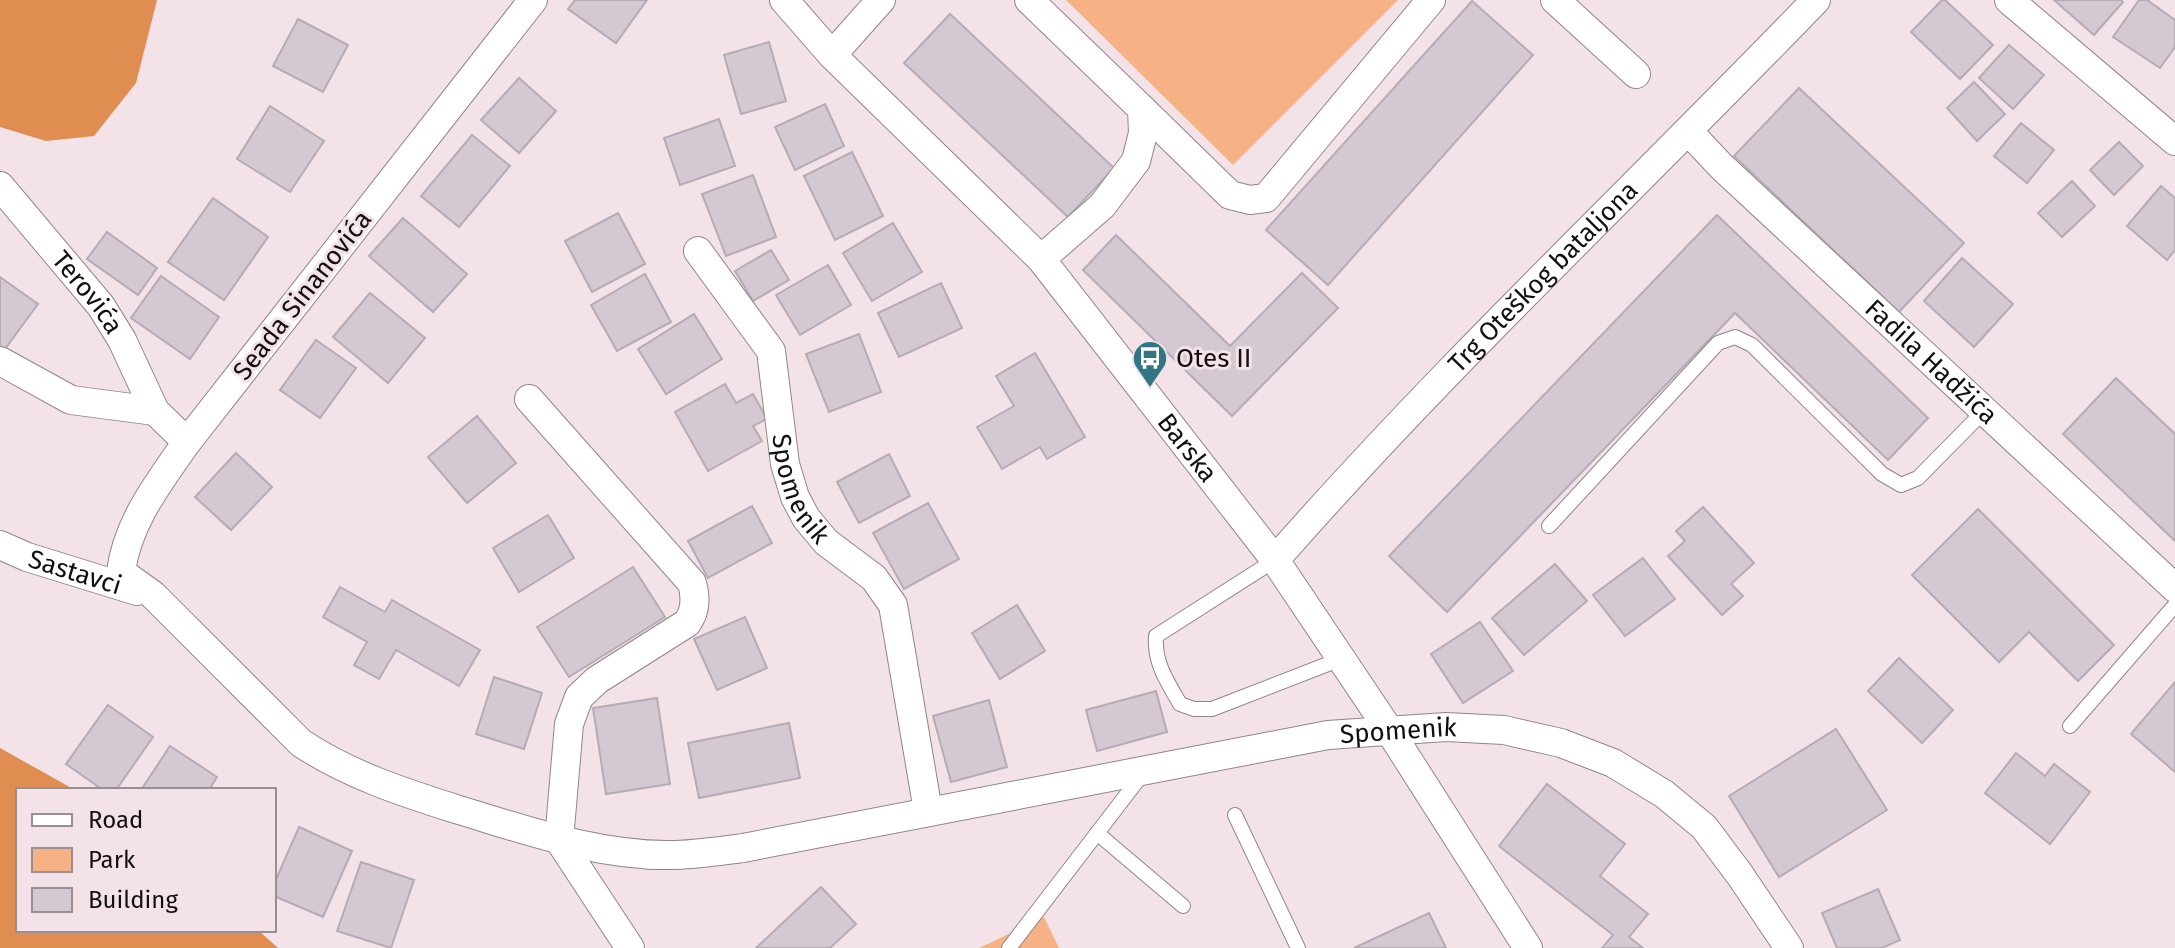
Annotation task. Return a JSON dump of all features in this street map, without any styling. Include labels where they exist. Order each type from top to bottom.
[{"type":"street","name":"Seada Sinanovića","points":[[153,595],[121,572],[123,554],[151,494],[187,442],[533,0]]},
{"type":"street","name":"Barska","points":[[784,0],[832,55],[1041,259],[1275,560],[1389,730],[1528,948]]},
{"type":"street","points":[[832,55],[881,0]]},
{"type":"street","points":[[1029,0],[1230,195],[1250,200],[1266,198],[1431,0]]},
{"type":"street","points":[[1555,0],[1636,74]]},
{"type":"street","name":"Trg Oteškog bataljona","points":[[1275,560],[1506,314],[1816,0]]},
{"type":"street","points":[[2009,0],[2175,141]]},
{"type":"street","points":[[1041,259],[1102,206],[1136,161],[1143,133],[1142,109]]},
{"type":"street","name":"Fadila Hadžića","points":[[1689,132],[1722,167],[1983,412],[2175,588]]},
{"type":"street","name":"Terovića","points":[[0,186],[101,306],[122,340],[155,411],[187,442]]},
{"type":"street","name":"Spomenik","points":[[698,251],[771,351],[785,464],[795,497],[806,518],[826,542],[874,578],[893,605],[928,811]]},
{"type":"street","points":[[0,361],[71,400],[155,411]]},
{"type":"street","points":[[529,399],[692,583],[695,597],[687,623],[597,680],[579,697],[569,724],[559,840],[630,948]]},
{"type":"street","name":"Sastavci","points":[[0,545],[27,557],[153,595]]},
{"type":"street","name":"Spomenik","points":[[153,595],[301,743],[330,762],[434,802],[559,840],[626,852],[673,855],[707,853],[1328,735],[1446,727],[1504,730],[1561,743],[1613,763],[1664,794],[1704,827],[1789,948]]},
{"type":"lane","points":[[1549,526],[1718,343],[1735,337],[1752,345],[1882,474],[1901,485],[1918,478],[1983,412]]},
{"type":"lane","points":[[1275,560],[1156,636],[1158,663],[1180,704],[1194,709],[1212,709],[1341,659]]},
{"type":"lane","points":[[2070,726],[2175,605]]},
{"type":"lane","points":[[1009,948],[1146,769]]},
{"type":"lane","points":[[1235,815],[1293,946]]},
{"type":"lane","points":[[1097,833],[1183,906]]},
{"type":"green space","points":[[1066,0],[1398,0],[1233,165]]},
{"type":"green space","points":[[1044,917],[1059,948],[979,948]]},
{"type":"shaded area","points":[[0,0],[157,0],[136,83],[94,136],[46,141],[0,127]]},
{"type":"shaded area","points":[[0,748],[71,788],[16,788],[16,932],[260,932],[278,948],[0,948]]},
{"type":"building","points":[[575,0],[647,0],[616,43],[568,9]]},
{"type":"building","points":[[1942,0],[1993,45],[1960,79],[1911,32]]},
{"type":"building","points":[[2054,0],[2121,0],[2123,2],[2094,35]]},
{"type":"building","points":[[2139,0],[2147,0],[2175,20],[2175,47],[2160,68],[2113,37]]},
{"type":"building","points":[[1472,1],[1533,55],[1328,285],[1266,230]]},
{"type":"building","points":[[950,14],[1114,168],[1068,217],[904,63]]},
{"type":"building","points":[[298,19],[348,45],[323,92],[273,66]]},
{"type":"building","points":[[769,42],[786,101],[741,114],[724,55]]},
{"type":"building","points":[[2009,45],[2044,75],[2013,109],[1979,78]]},
{"type":"building","points":[[519,78],[556,111],[519,153],[481,120]]},
{"type":"building","points":[[1974,82],[2005,114],[1977,141],[1947,108]]},
{"type":"building","points":[[1799,88],[1964,243],[1899,312],[1734,156]]},
{"type":"building","points":[[825,104],[844,146],[795,170],[775,127]]},
{"type":"building","points":[[270,106],[324,141],[290,192],[237,159]]},
{"type":"building","points":[[719,119],[735,166],[680,185],[664,138]]},
{"type":"building","points":[[2021,123],[2054,150],[2027,183],[1994,156]]},
{"type":"building","points":[[472,135],[510,166],[459,227],[421,196]]},
{"type":"building","points":[[2119,142],[2143,166],[2114,195],[2090,170]]},
{"type":"building","points":[[852,152],[883,216],[835,240],[804,176]]},
{"type":"building","points":[[753,175],[776,237],[726,256],[702,194]]},
{"type":"building","points":[[2072,181],[2095,206],[2062,237],[2038,213]]},
{"type":"building","points":[[2161,186],[2175,198],[2175,250],[2167,260],[2127,226]]},
{"type":"building","points":[[213,198],[268,237],[224,300],[168,262]]},
{"type":"building","points":[[618,213],[645,264],[592,292],[565,241]]},
{"type":"building","points":[[1717,215],[1928,418],[1888,460],[1735,313],[1447,612],[1389,556]]},
{"type":"building","points":[[403,218],[467,274],[433,312],[369,256]]},
{"type":"building","points":[[893,223],[922,272],[872,301],[843,253]]},
{"type":"building","points":[[107,232],[157,268],[138,295],[87,259]]},
{"type":"building","points":[[1116,235],[1230,346],[1302,273],[1338,308],[1232,416],[1083,270]]},
{"type":"building","points":[[771,250],[789,280],[753,301],[735,271]]},
{"type":"building","points":[[1962,258],[2013,304],[1974,347],[1924,301]]},
{"type":"building","points":[[828,265],[851,305],[800,335],[776,295]]},
{"type":"building","points":[[645,274],[671,322],[617,351],[591,305]]},
{"type":"building","points":[[161,276],[219,317],[190,359],[131,318]]},
{"type":"building","points":[[0,277],[38,304],[2,353],[0,351]]},
{"type":"building","points":[[941,283],[962,328],[899,357],[878,313]]},
{"type":"building","points":[[370,293],[425,338],[388,383],[333,337]]},
{"type":"building","points":[[694,314],[722,359],[666,394],[638,349]]},
{"type":"building","points":[[859,334],[881,392],[829,412],[806,354]]},
{"type":"building","points":[[316,340],[356,368],[320,418],[280,390]]},
{"type":"building","points":[[1035,353],[1085,437],[1047,459],[1040,447],[1002,469],[977,427],[1014,406],[996,376]]},
{"type":"building","points":[[2116,378],[2175,434],[2175,541],[2063,434]]},
{"type":"building","points":[[725,384],[736,403],[753,394],[767,419],[753,426],[762,441],[708,471],[675,412]]},
{"type":"building","points":[[477,416],[516,463],[467,503],[428,457]]},
{"type":"building","points":[[236,453],[272,487],[231,530],[195,497]]},
{"type":"building","points":[[889,454],[910,496],[859,523],[837,482]]},
{"type":"building","points":[[928,503],[959,559],[904,589],[873,533]]},
{"type":"building","points":[[752,506],[772,543],[708,578],[688,541]]},
{"type":"building","points":[[1703,507],[1754,563],[1731,584],[1743,596],[1722,615],[1668,556],[1685,541],[1676,531]]},
{"type":"building","points":[[1978,509],[2114,645],[2078,681],[2029,632],[1999,662],[1912,575]]},
{"type":"building","points":[[548,515],[574,558],[519,592],[493,548]]},
{"type":"building","points":[[1643,558],[1675,599],[1625,636],[1593,595]]},
{"type":"building","points":[[1555,564],[1587,601],[1524,655],[1492,618]]},
{"type":"building","points":[[633,567],[665,617],[569,677],[537,627]]},
{"type":"building","points":[[340,587],[385,612],[392,600],[480,650],[459,686],[396,650],[379,679],[354,665],[367,642],[323,617]]},
{"type":"building","points":[[1017,605],[1045,651],[1000,679],[972,633]]},
{"type":"building","points":[[745,617],[767,668],[717,690],[694,639]]},
{"type":"building","points":[[1480,622],[1513,671],[1463,703],[1431,654]]},
{"type":"building","points":[[1899,658],[1953,710],[1922,743],[1868,691]]},
{"type":"building","points":[[494,677],[542,693],[524,749],[476,734]]},
{"type":"building","points":[[2175,682],[2175,772],[2131,734]]},
{"type":"building","points":[[1156,691],[1167,732],[1097,751],[1086,710]]},
{"type":"building","points":[[657,698],[670,784],[606,794],[593,708]]},
{"type":"building","points":[[989,700],[1007,767],[951,782],[933,716]]},
{"type":"building","points":[[108,705],[153,737],[117,788],[100,788],[66,764]]},
{"type":"building","points":[[789,723],[800,778],[699,798],[688,743]]},
{"type":"building","points":[[1836,729],[1887,810],[1779,877],[1729,796]]},
{"type":"building","points":[[170,746],[217,777],[210,788],[142,788]]},
{"type":"building","points":[[2016,753],[2045,776],[2054,764],[2090,792],[2050,844],[1985,793]]},
{"type":"building","points":[[1547,784],[1625,844],[1600,876],[1648,914],[1629,937],[1643,948],[1602,948],[1613,935],[1499,846]]},
{"type":"building","points":[[299,827],[352,851],[323,917],[276,897],[276,879]]},
{"type":"building","points":[[361,862],[414,880],[391,948],[337,931]]},
{"type":"building","points":[[821,887],[856,924],[830,948],[756,948]]},
{"type":"building","points":[[1878,889],[1900,940],[1882,948],[1837,948],[1822,913]]},
{"type":"building","points":[[1429,913],[1446,948],[1354,948]]},
{"type":"place","name":"Otes II","points":[[1150,389]]}]
